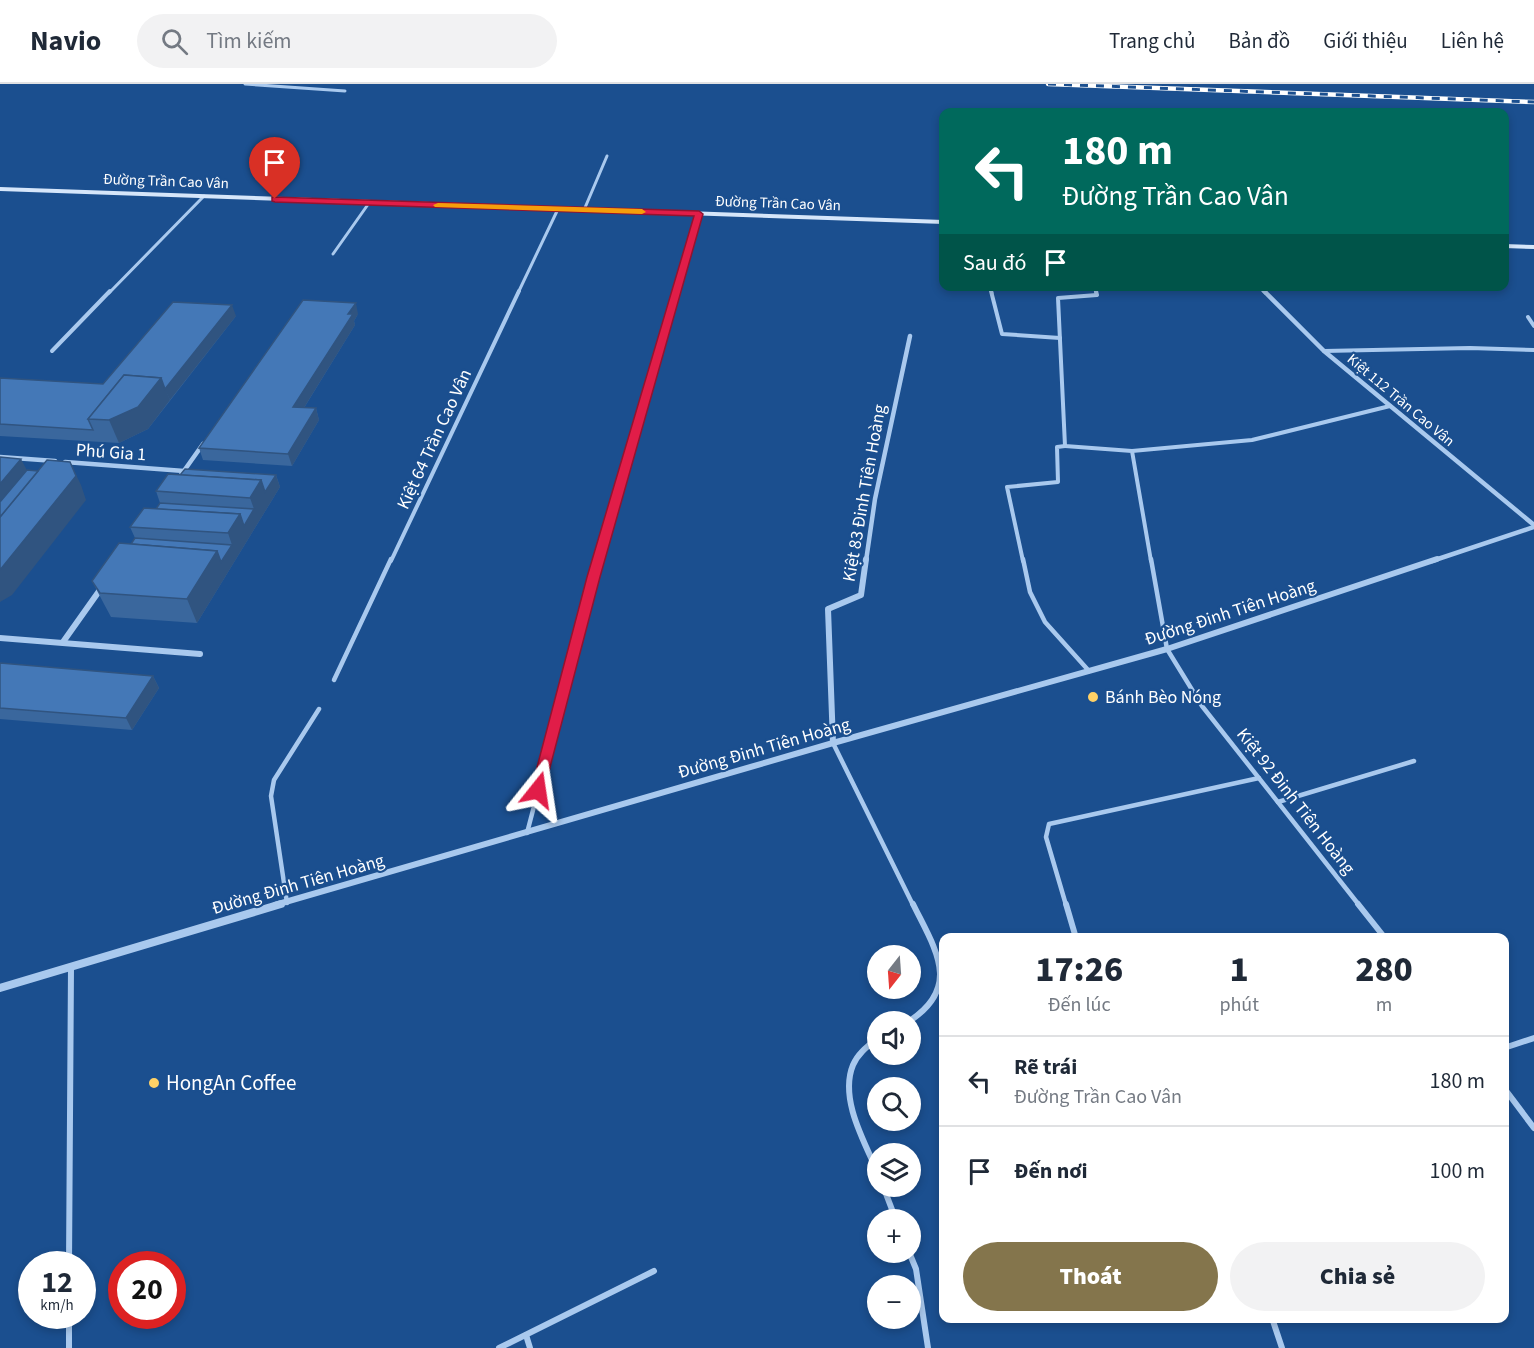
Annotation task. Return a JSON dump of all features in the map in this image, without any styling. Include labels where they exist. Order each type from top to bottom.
[{"type":"main road","name":"Đường Trần Cao Vân","points":[[0,189],[939,222]]},
{"type":"main road","points":[[1509,246],[1534,247]]},
{"type":"street","name":"Kiệt 112 Trần Cao Vân","points":[[1264,291],[1324,351],[1534,526]]},
{"type":"street","name":"Kiệt 83 Đinh Tiên Hoàng","points":[[833,743],[828,609],[861,595],[875,499],[910,336]]},
{"type":"street","points":[[177,480],[210,433]]},
{"type":"street","name":"Phú Gia 1","points":[[0,457],[184,471]]},
{"type":"street","name":"Đường Đinh Tiên Hoàng","points":[[0,988],[71,965],[833,743],[1167,649],[1534,526]]},
{"type":"street","points":[[63,642],[103,585]]},
{"type":"street","points":[[0,638],[200,654]]},
{"type":"lane","points":[[245,84],[345,91]]},
{"type":"lane","points":[[584,210],[607,156]]},
{"type":"lane","points":[[52,351],[204,196]]},
{"type":"lane","points":[[333,254],[369,203]]},
{"type":"lane","name":"Kiệt 64 Trần Cao Vân","points":[[334,680],[558,209]]},
{"type":"lane","points":[[527,833],[594,577],[699,214]]},
{"type":"lane","points":[[991,291],[1002,334],[1060,338]]},
{"type":"lane","points":[[1065,446],[1058,298],[1097,295],[1096,291]]},
{"type":"lane","points":[[1528,318],[1534,326]]},
{"type":"lane","points":[[1324,351],[1470,348],[1534,350]]},
{"type":"lane","points":[[1089,671],[1045,622],[1034,601],[1024,569],[1007,487],[1058,482],[1057,447],[1132,451],[1252,440],[1390,406]]},
{"type":"lane","points":[[1132,451],[1167,649]]},
{"type":"lane","name":"Kiệt 92 Đinh Tiên Hoàng","points":[[1167,649],[1202,706],[1381,933]]},
{"type":"lane","points":[[286,903],[271,796],[274,780],[319,709]]},
{"type":"lane","points":[[833,743],[939,957]]},
{"type":"lane","points":[[1278,802],[1414,761]]},
{"type":"lane","points":[[1075,933],[1046,837],[1049,824],[1259,778]]},
{"type":"lane","points":[[69,1251],[71,965]]},
{"type":"lane","points":[[921,1014],[936,998],[939,984]]},
{"type":"lane","points":[[1509,1046],[1534,1038]]},
{"type":"lane","points":[[867,1044],[854,1059],[849,1079],[850,1101],[867,1145]]},
{"type":"lane","points":[[1509,1095],[1534,1128]]},
{"type":"lane","points":[[914,1263],[928,1348]]},
{"type":"lane","points":[[499,1348],[654,1271]]},
{"type":"lane","points":[[1274,1323],[1282,1348]]},
{"type":"lane","points":[[69,1329],[69,1348]]},
{"type":"lane","points":[[526,1335],[530,1348]]},
{"type":"building","points":[[303,300],[356,303],[348,314],[353,314],[293,407],[316,408],[288,454],[199,448]]},
{"type":"building","points":[[173,302],[232,305],[165,389],[161,378],[124,375],[88,419],[93,430],[0,424],[0,378],[103,384]]},
{"type":"building","points":[[124,375],[161,378],[138,407],[109,420],[88,419]]},
{"type":"building","points":[[0,457],[21,459],[0,484]]},
{"type":"building","points":[[47,460],[70,462],[76,476],[0,570],[0,517]]},
{"type":"building","points":[[185,469],[276,475],[265,492],[261,480],[180,475]]},
{"type":"building","points":[[27,470],[38,471],[0,517],[0,502]]},
{"type":"building","points":[[168,474],[261,480],[250,498],[156,491]]},
{"type":"building","points":[[160,503],[254,509],[244,526],[240,514],[156,509]]},
{"type":"building","points":[[144,508],[240,514],[228,533],[130,527]]},
{"type":"building","points":[[135,538],[232,545],[221,562],[217,551],[131,544]]},
{"type":"building","points":[[119,543],[217,551],[187,599],[100,593],[92,581]]},
{"type":"building","points":[[0,663],[153,676],[126,718],[0,708]]},
{"type":"railway","points":[[1048,84],[1534,102]]},
{"type":"slow traffic","points":[[438,205],[642,212]]},
{"type":"place","name":"Bánh Bèo Nóng","points":[[1093,697]]},
{"type":"place","name":"HongAn Coffee","points":[[154,1083]]},
{"type":"route","points":[[275,199],[699,214],[594,577],[538,790]]}]
